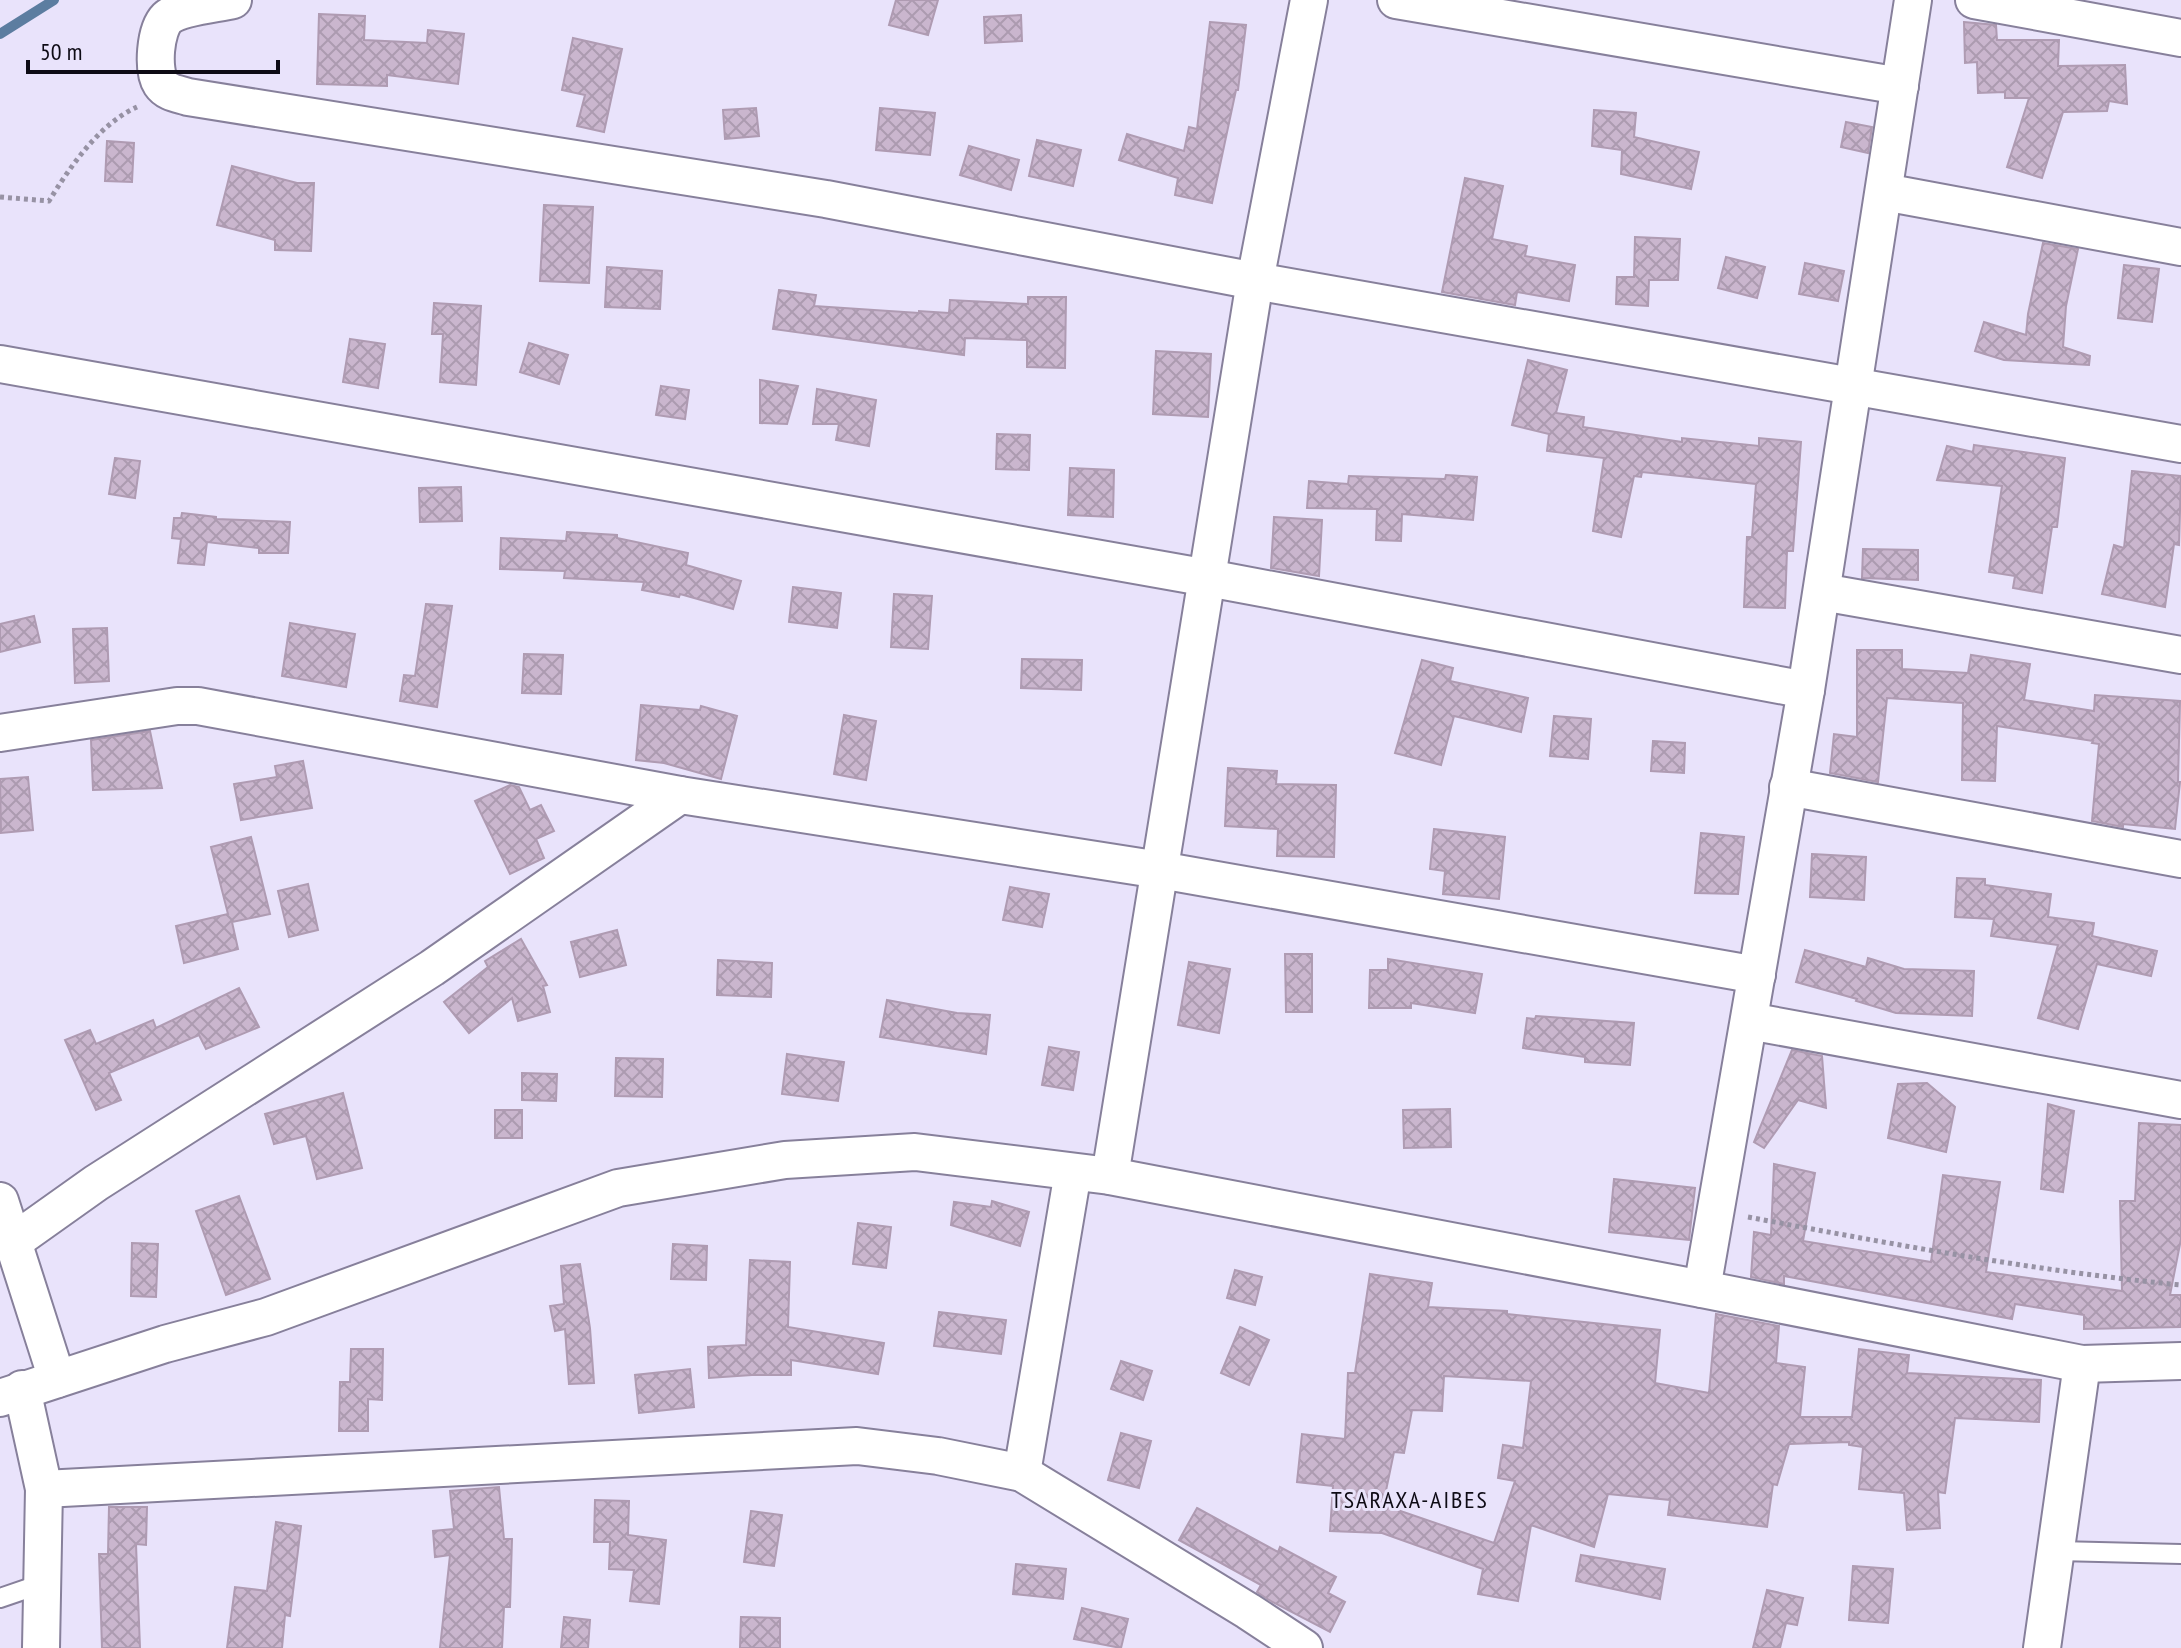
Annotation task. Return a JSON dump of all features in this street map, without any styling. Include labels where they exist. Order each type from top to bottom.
[{"type":"street","points":[[233,0],[176,13],[163,25],[156,50],[156,72],[162,85],[171,92],[204,100],[826,199],[1255,281],[2181,444]]},
{"type":"street","points":[[1110,1176],[1255,281],[1309,0]]},
{"type":"street","points":[[1396,0],[1900,86]]},
{"type":"street","points":[[1702,1289],[1806,690],[1913,0]]},
{"type":"street","points":[[1974,0],[2181,38]]},
{"type":"street","points":[[1884,192],[2181,247]]},
{"type":"street","points":[[0,364],[1208,578],[1806,690]]},
{"type":"street","points":[[1822,592],[2181,655]]},
{"type":"street","points":[[0,733],[177,706],[198,706],[680,795],[1160,870],[1757,975]]},
{"type":"street","points":[[1788,787],[2181,859]]},
{"type":"street","points":[[13,1242],[96,1183],[432,968],[680,795]]},
{"type":"street","points":[[1749,1021],[2181,1100]]},
{"type":"street","points":[[41,1648],[44,1489],[11,1393],[165,1344],[266,1317],[618,1188],[785,1160],[915,1152],[1110,1176],[2082,1364],[2181,1361]]},
{"type":"street","points":[[1022,1473],[1073,1172]]},
{"type":"street","points":[[0,1201],[57,1379]]},
{"type":"street","points":[[2042,1648],[2082,1364]]},
{"type":"street","points":[[44,1489],[857,1446],[938,1456],[1022,1473],[1304,1648]]},
{"type":"lane","points":[[2058,1551],[2181,1554]]},
{"type":"lane","points":[[0,1598],[44,1583]]},
{"type":"path","points":[[0,197],[49,201],[75,159],[126,112],[171,92]]},
{"type":"path","points":[[1716,1211],[1942,1253],[2104,1278],[2181,1285]]},
{"type":"building","points":[[896,0],[938,0],[928,35],[889,25]]},
{"type":"building","points":[[319,14],[365,16],[364,40],[427,43],[428,30],[464,34],[458,84],[387,75],[387,86],[317,84]]},
{"type":"building","points":[[1021,15],[1022,41],[985,43],[984,17]]},
{"type":"building","points":[[1210,22],[1246,25],[1238,90],[1212,203],[1175,195],[1178,178],[1119,160],[1127,134],[1184,151],[1189,127],[1197,129]]},
{"type":"building","points":[[1964,22],[1996,25],[1997,40],[2059,40],[2058,66],[2125,65],[2127,104],[2109,101],[2107,111],[2063,112],[2042,178],[2007,167],[2029,98],[2005,98],[2005,92],[1978,93],[1977,62],[1965,63]]},
{"type":"building","points":[[573,38],[622,49],[604,132],[577,126],[585,95],[562,90]]},
{"type":"building","points":[[756,108],[759,136],[725,139],[723,110]]},
{"type":"building","points":[[880,108],[935,113],[930,155],[876,150]]},
{"type":"building","points":[[1594,110],[1636,113],[1634,137],[1699,152],[1691,189],[1621,174],[1622,150],[1592,146]]},
{"type":"building","points":[[1846,122],[1872,127],[1868,153],[1841,147]]},
{"type":"building","points":[[1037,140],[1081,150],[1073,186],[1029,176]]},
{"type":"building","points":[[107,141],[134,143],[132,182],[105,181]]},
{"type":"building","points":[[969,146],[1019,160],[1011,190],[960,175]]},
{"type":"building","points":[[232,166],[297,183],[314,183],[311,251],[275,250],[275,240],[217,225]]},
{"type":"building","points":[[1465,178],[1503,186],[1492,239],[1527,246],[1525,256],[1575,265],[1569,301],[1517,292],[1515,305],[1442,292]]},
{"type":"building","points":[[544,205],[593,207],[589,283],[540,281]]},
{"type":"building","points":[[1635,237],[1680,239],[1678,280],[1649,280],[1648,306],[1616,304],[1617,277],[1634,277]]},
{"type":"building","points":[[2043,243],[2078,249],[2066,306],[2063,347],[2090,356],[2089,365],[2004,360],[1975,351],[1984,322],[2026,335]]},
{"type":"building","points":[[1726,257],[1765,267],[1757,298],[1718,288]]},
{"type":"building","points":[[1805,263],[1844,271],[1838,301],[1799,294]]},
{"type":"building","points":[[2124,265],[2159,269],[2152,322],[2118,318]]},
{"type":"building","points":[[607,267],[662,271],[660,309],[605,307]]},
{"type":"building","points":[[779,290],[816,295],[814,306],[919,313],[949,313],[950,300],[1028,304],[1028,297],[1066,297],[1065,368],[1027,367],[1027,340],[965,338],[964,355],[773,329]]},
{"type":"building","points":[[434,303],[481,306],[476,385],[440,382],[443,334],[432,334]]},
{"type":"building","points":[[350,339],[385,344],[378,388],[343,382]]},
{"type":"building","points":[[529,343],[568,355],[559,384],[520,372]]},
{"type":"building","points":[[1156,351],[1211,354],[1208,417],[1153,414]]},
{"type":"building","points":[[1528,360],[1567,370],[1556,413],[1584,417],[1583,427],[1682,442],[1682,438],[1759,446],[1759,438],[1801,442],[1793,551],[1787,551],[1785,608],[1744,607],[1747,537],[1752,537],[1756,484],[1642,472],[1641,477],[1634,476],[1621,537],[1593,531],[1604,458],[1547,451],[1549,434],[1512,425]]},
{"type":"building","points":[[760,380],[798,386],[787,424],[760,423]]},
{"type":"building","points":[[661,386],[689,390],[685,419],[656,415]]},
{"type":"building","points":[[817,389],[876,400],[869,446],[836,440],[839,424],[813,424]]},
{"type":"building","points":[[997,434],[1030,435],[1029,470],[996,469]]},
{"type":"building","points":[[1974,445],[2065,458],[2057,527],[2052,527],[2042,593],[2013,588],[2015,576],[1989,572],[2002,486],[1937,480],[1947,446],[1973,452]]},
{"type":"building","points":[[115,458],[140,461],[135,498],[109,494]]},
{"type":"building","points":[[1070,468],[1114,470],[1113,517],[1068,515]]},
{"type":"building","points":[[2132,471],[2181,476],[2179,545],[2174,544],[2165,607],[2102,594],[2114,545],[2124,548]]},
{"type":"building","points":[[1446,475],[1477,477],[1473,520],[1402,514],[1401,541],[1376,540],[1377,509],[1307,508],[1309,481],[1348,484],[1349,476],[1445,479]]},
{"type":"building","points":[[461,487],[462,521],[420,522],[419,488]]},
{"type":"building","points":[[182,513],[216,519],[290,522],[288,553],[259,553],[259,548],[207,542],[204,565],[178,563],[181,539],[172,538],[174,518],[181,518]]},
{"type":"building","points":[[1274,517],[1322,520],[1319,576],[1271,568]]},
{"type":"building","points":[[567,532],[617,535],[617,538],[688,553],[686,565],[741,581],[733,609],[680,594],[679,597],[642,590],[644,582],[564,578],[565,571],[500,569],[501,538],[566,541]]},
{"type":"building","points":[[1863,549],[1918,550],[1918,580],[1862,578]]},
{"type":"building","points":[[793,587],[841,593],[837,628],[789,622]]},
{"type":"building","points":[[894,594],[932,596],[928,649],[891,647]]},
{"type":"building","points":[[426,604],[452,606],[437,707],[400,701],[404,675],[415,676]]},
{"type":"building","points":[[34,616],[40,642],[0,652],[0,624]]},
{"type":"building","points":[[290,623],[355,634],[346,687],[282,676]]},
{"type":"building","points":[[107,628],[109,681],[75,683],[73,629]]},
{"type":"building","points":[[1857,650],[1902,650],[1902,669],[1968,673],[1971,655],[2030,664],[2024,700],[2094,711],[2095,695],[2180,701],[2180,782],[2175,829],[2123,824],[2123,827],[2092,821],[2099,744],[2093,741],[1997,726],[1995,781],[1962,780],[1963,703],[1887,698],[1878,782],[1830,773],[1834,734],[1857,737]]},
{"type":"building","points":[[524,654],[563,655],[561,694],[522,693]]},
{"type":"building","points":[[1022,659],[1082,660],[1081,690],[1021,688]]},
{"type":"building","points":[[1422,660],[1453,668],[1450,681],[1528,698],[1521,732],[1454,716],[1441,765],[1395,753]]},
{"type":"building","points":[[641,705],[700,710],[701,706],[737,716],[721,779],[664,763],[636,760]]},
{"type":"building","points":[[844,715],[876,721],[866,780],[834,774]]},
{"type":"building","points":[[1554,716],[1591,719],[1588,759],[1550,756]]},
{"type":"building","points":[[150,731],[162,788],[93,790],[91,740]]},
{"type":"building","points":[[1653,741],[1685,743],[1684,773],[1651,771]]},
{"type":"building","points":[[303,761],[312,808],[241,820],[234,784],[277,777],[275,766]]},
{"type":"building","points":[[1228,768],[1277,771],[1276,784],[1336,785],[1334,857],[1277,856],[1278,829],[1225,826]]},
{"type":"building","points":[[28,777],[33,830],[1,833],[0,779]]},
{"type":"building","points":[[510,785],[519,787],[530,810],[541,805],[554,831],[536,839],[544,858],[510,874],[475,801]]},
{"type":"building","points":[[1434,829],[1505,837],[1499,899],[1443,894],[1445,871],[1430,869]]},
{"type":"building","points":[[1701,833],[1744,837],[1738,894],[1695,893]]},
{"type":"building","points":[[251,837],[270,914],[232,922],[238,949],[184,963],[176,926],[228,914],[211,847]]},
{"type":"building","points":[[1812,854],[1866,857],[1864,900],[1810,897]]},
{"type":"building","points":[[1957,878],[1985,879],[1985,885],[2051,894],[2048,917],[2094,923],[2092,936],[2157,951],[2151,976],[2097,964],[2078,1029],[2038,1018],[2058,945],[1991,936],[1994,919],[1955,917]]},
{"type":"building","points":[[308,884],[318,930],[289,937],[278,891]]},
{"type":"building","points":[[1010,887],[1049,894],[1042,927],[1003,920]]},
{"type":"building","points":[[617,930],[626,965],[580,977],[571,942]]},
{"type":"building","points":[[521,939],[547,985],[543,986],[550,1012],[518,1021],[512,998],[469,1033],[444,1002],[488,967],[485,961]]},
{"type":"building","points":[[1805,950],[1866,967],[1868,958],[1904,969],[1974,971],[1972,1016],[1896,1013],[1796,982]]},
{"type":"building","points":[[1285,954],[1312,954],[1312,1012],[1286,1012]]},
{"type":"building","points":[[1388,959],[1482,974],[1475,1013],[1411,1003],[1411,1008],[1369,1008],[1370,970],[1388,970]]},
{"type":"building","points":[[718,960],[772,963],[771,997],[717,995]]},
{"type":"building","points":[[1189,962],[1230,969],[1219,1033],[1178,1025]]},
{"type":"building","points":[[239,988],[259,1027],[206,1049],[199,1035],[109,1073],[121,1100],[96,1110],[65,1040],[90,1030],[96,1044],[153,1020],[156,1028]]},
{"type":"building","points":[[887,1000],[957,1013],[990,1015],[986,1054],[880,1037]]},
{"type":"building","points":[[1536,1016],[1634,1023],[1630,1065],[1585,1062],[1585,1057],[1523,1048],[1527,1018],[1535,1019]]},
{"type":"building","points":[[1049,1047],[1079,1052],[1073,1090],[1042,1085]]},
{"type":"building","points":[[1792,1050],[1822,1056],[1826,1108],[1798,1100],[1764,1148],[1754,1142]]},
{"type":"building","points":[[787,1054],[844,1062],[838,1101],[782,1094]]},
{"type":"building","points":[[616,1058],[663,1059],[662,1097],[615,1096]]},
{"type":"building","points":[[522,1073],[557,1074],[556,1101],[522,1100]]},
{"type":"building","points":[[1927,1083],[1955,1107],[1946,1152],[1888,1138],[1898,1084]]},
{"type":"building","points":[[343,1093],[362,1168],[317,1179],[306,1136],[274,1144],[265,1114]]},
{"type":"building","points":[[2048,1104],[2074,1111],[2063,1192],[2041,1189]]},
{"type":"building","points":[[1450,1109],[1451,1147],[1404,1148],[1403,1110]]},
{"type":"building","points":[[495,1110],[522,1110],[522,1138],[495,1138]]},
{"type":"building","points":[[2139,1123],[2181,1125],[2181,1239],[2170,1295],[2181,1295],[2181,1327],[2084,1329],[2084,1315],[2015,1304],[2012,1319],[1784,1276],[1784,1284],[1751,1277],[1754,1232],[1771,1235],[1774,1164],[1815,1173],[1803,1241],[1931,1262],[1943,1175],[2000,1182],[1986,1272],[2122,1291],[2120,1201],[2135,1201]]},
{"type":"building","points":[[1614,1179],[1695,1188],[1689,1240],[1609,1232]]},
{"type":"building","points":[[239,1196],[270,1279],[226,1295],[196,1211]]},
{"type":"building","points":[[992,1201],[1029,1212],[1020,1246],[951,1225],[954,1202],[991,1207]]},
{"type":"building","points":[[858,1223],[891,1227],[886,1268],[853,1264]]},
{"type":"building","points":[[132,1243],[158,1244],[156,1297],[131,1296]]},
{"type":"building","points":[[673,1244],[707,1246],[706,1280],[671,1279]]},
{"type":"building","points":[[750,1260],[790,1262],[788,1327],[884,1343],[878,1374],[791,1360],[791,1375],[709,1378],[708,1347],[746,1345]]},
{"type":"building","points":[[580,1264],[590,1328],[594,1383],[569,1384],[565,1329],[555,1331],[550,1306],[564,1304],[561,1266]]},
{"type":"building","points":[[1235,1270],[1262,1277],[1255,1305],[1227,1298]]},
{"type":"building","points":[[1370,1274],[1432,1283],[1428,1307],[1507,1311],[1507,1314],[1660,1330],[1655,1383],[1709,1393],[1716,1314],[1779,1326],[1776,1363],[1805,1367],[1800,1417],[1852,1417],[1859,1349],[1909,1355],[1907,1373],[2041,1380],[2039,1422],[1955,1418],[1945,1493],[1938,1492],[1940,1528],[1907,1530],[1904,1493],[1859,1489],[1863,1447],[1849,1445],[1849,1442],[1789,1444],[1777,1485],[1773,1484],[1767,1527],[1668,1515],[1670,1500],[1608,1494],[1594,1547],[1531,1525],[1518,1601],[1478,1594],[1483,1569],[1382,1533],[1330,1531],[1333,1486],[1297,1482],[1302,1434],[1345,1439],[1348,1373],[1355,1373]],"holes":[[[1444,1376],[1531,1381],[1523,1448],[1503,1445],[1498,1478],[1515,1481],[1494,1543],[1383,1505],[1394,1452],[1404,1453],[1412,1410],[1442,1411]]]},
{"type":"building","points":[[939,1312],[1006,1320],[1001,1354],[934,1346]]},
{"type":"building","points":[[1240,1327],[1269,1340],[1249,1385],[1221,1373]]},
{"type":"building","points":[[351,1349],[383,1349],[382,1400],[368,1399],[368,1431],[339,1431],[340,1382],[350,1382]]},
{"type":"building","points":[[1121,1361],[1152,1371],[1143,1400],[1111,1389]]},
{"type":"building","points":[[690,1369],[694,1407],[639,1413],[635,1375]]},
{"type":"building","points":[[1121,1433],[1151,1441],[1139,1488],[1108,1480]]},
{"type":"building","points":[[499,1487],[504,1539],[512,1539],[510,1607],[504,1607],[502,1648],[440,1648],[450,1555],[435,1557],[433,1531],[454,1529],[450,1491]]},
{"type":"building","points":[[595,1500],[629,1501],[628,1535],[666,1540],[659,1604],[630,1601],[634,1570],[609,1569],[610,1542],[594,1542]]},
{"type":"building","points":[[109,1507],[147,1507],[146,1545],[136,1544],[140,1648],[102,1648],[99,1554],[108,1554]]},
{"type":"building","points":[[1197,1508],[1278,1552],[1280,1547],[1336,1577],[1328,1593],[1345,1602],[1330,1632],[1269,1600],[1257,1592],[1261,1585],[1179,1540]]},
{"type":"building","points":[[751,1511],[782,1515],[774,1566],[744,1562]]},
{"type":"building","points":[[276,1522],[301,1526],[290,1616],[285,1615],[282,1648],[227,1648],[235,1587],[267,1591]]},
{"type":"building","points":[[1581,1555],[1665,1569],[1660,1599],[1576,1581]]},
{"type":"building","points":[[1016,1564],[1066,1569],[1063,1599],[1013,1594]]},
{"type":"building","points":[[1853,1566],[1893,1569],[1888,1623],[1849,1620]]},
{"type":"building","points":[[1767,1590],[1803,1598],[1797,1625],[1786,1623],[1780,1648],[1753,1648]]},
{"type":"building","points":[[1082,1608],[1128,1619],[1121,1648],[1074,1639]]},
{"type":"building","points":[[564,1617],[590,1620],[588,1648],[561,1648]]},
{"type":"building","points":[[741,1617],[780,1618],[780,1648],[740,1648]]},
{"type":"waterway","points":[[0,34],[54,0]]},
{"type":"district","name":"TSARAXA-AIBES","points":[[1410,1499]]}]
